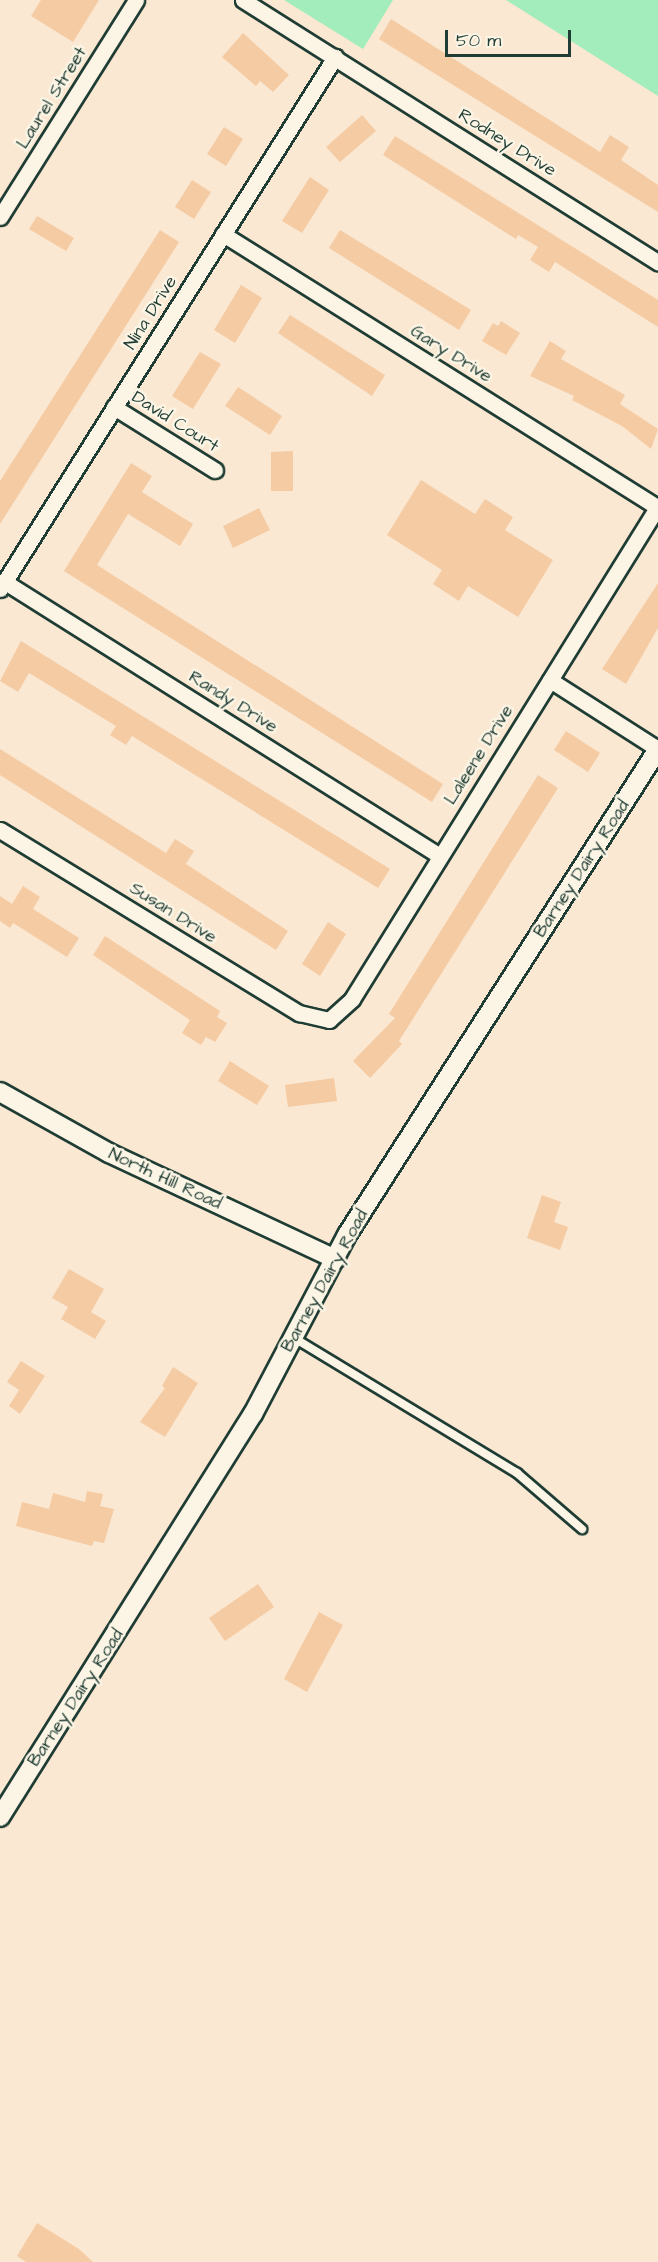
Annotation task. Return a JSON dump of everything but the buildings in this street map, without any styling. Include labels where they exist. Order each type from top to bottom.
[{"type":"street","name":"Laurel Street","points":[[0,217],[136,0]]},
{"type":"street","name":"Rodney Drive","points":[[243,0],[658,262]]},
{"type":"street","name":"Nina Drive","points":[[2,586],[335,57]]},
{"type":"street","name":"Gary Drive","points":[[223,234],[658,507]]},
{"type":"street","name":"David Court","points":[[114,407],[215,470]]},
{"type":"street","name":"Laleene Drive","points":[[329,1020],[352,999],[658,507]]},
{"type":"street","name":"Randy Drive","points":[[2,586],[440,856]]},
{"type":"street","points":[[550,680],[658,749]]},
{"type":"street","name":"Barney Dairy Road","points":[[0,1817],[192,1516],[294,1338],[335,1259],[658,749]]},
{"type":"street","name":"Susan Drive","points":[[0,830],[299,1013],[329,1020]]},
{"type":"street","name":"North Hill Road","points":[[0,1092],[109,1153],[335,1259]]},
{"type":"lane","points":[[294,1338],[517,1473],[582,1529]]},
{"type":"green space","points":[[284,0],[393,0],[363,49]]},
{"type":"green space","points":[[506,0],[658,0],[658,96]]}]
